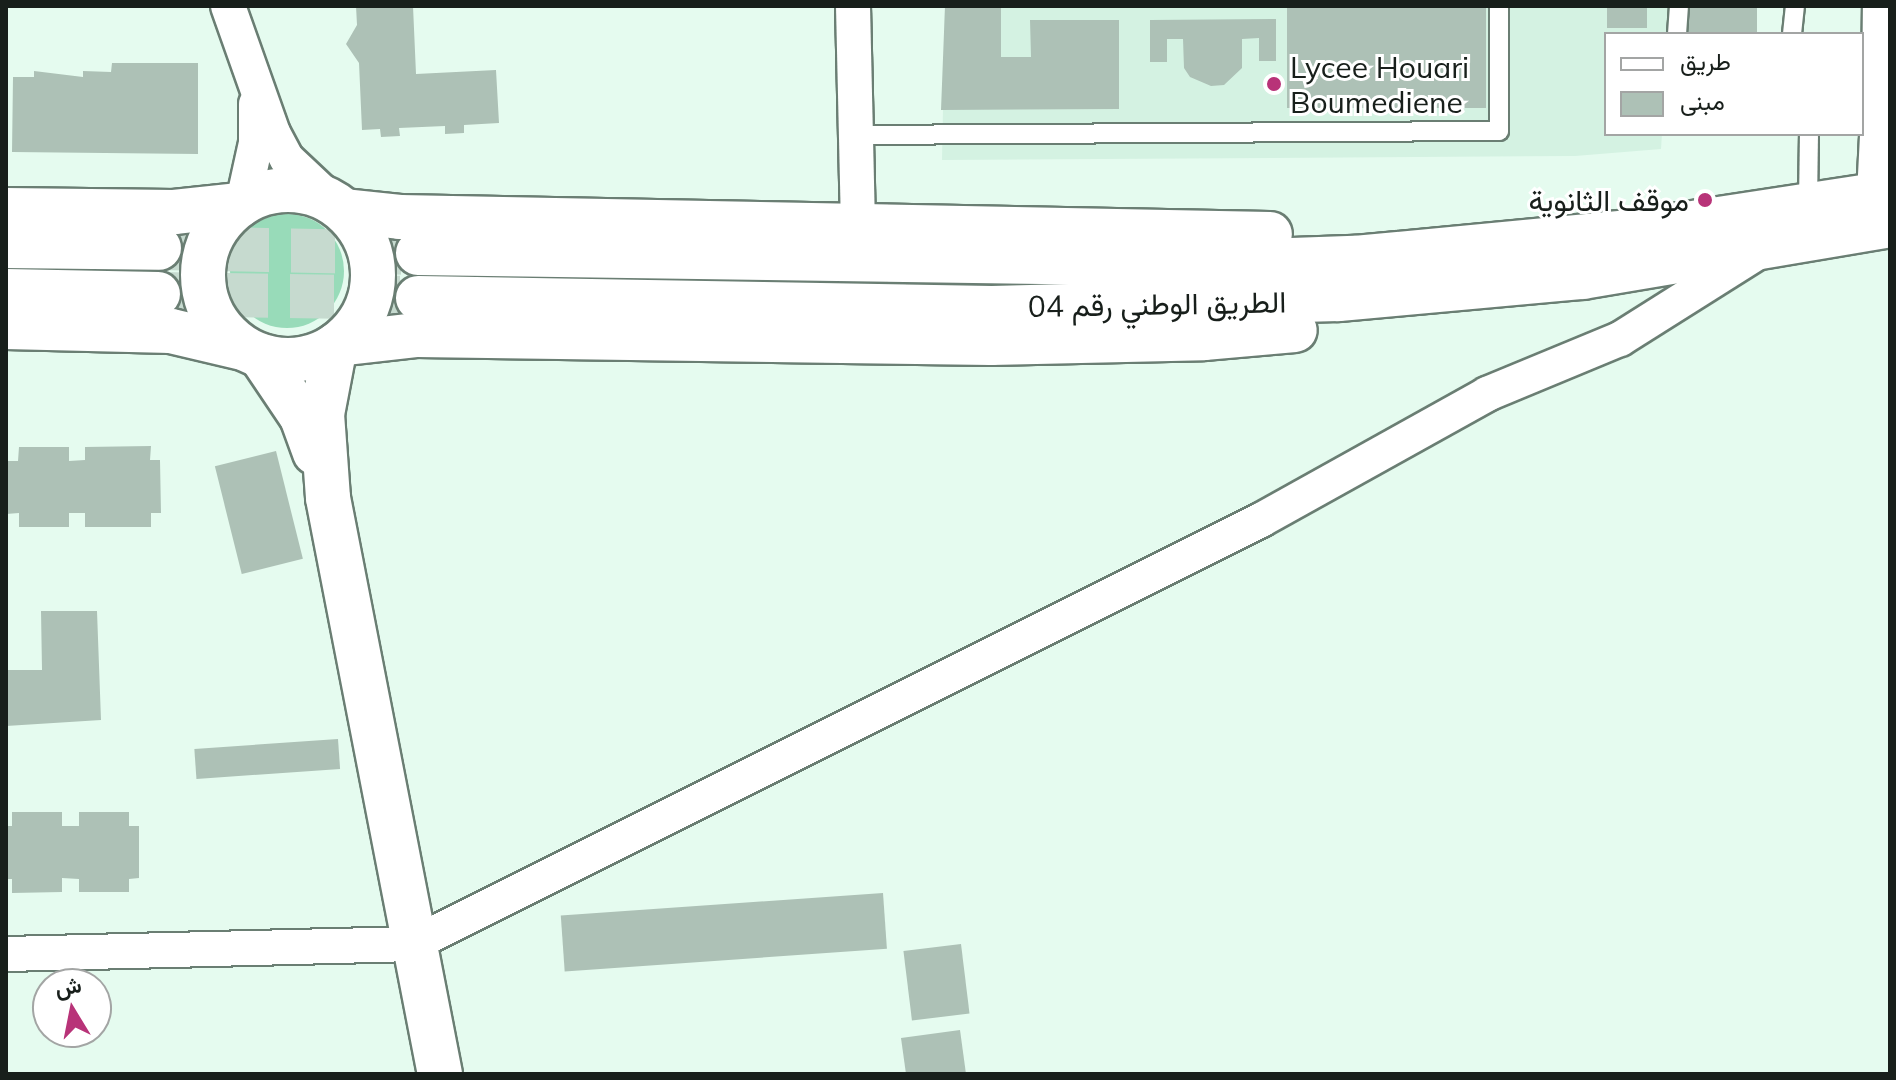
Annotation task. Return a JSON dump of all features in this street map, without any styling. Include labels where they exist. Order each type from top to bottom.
[{"type":"main road","points":[[6,210],[174,212],[241,204],[288,189],[339,206],[858,224],[1346,236],[1641,231]]},
{"type":"main road","points":[[241,204],[219,224],[206,249],[202,277],[208,305],[222,329],[252,352],[302,417],[328,498]]},
{"type":"main road","name":"الطريق الوطني رقم 04","points":[[418,253],[1179,264],[1355,258],[1641,231],[1808,204],[1885,204]]},
{"type":"main road","name":"الطريق الوطني رقم 04","points":[[418,298],[992,308],[1212,306],[1456,293],[1583,277],[1770,244],[1885,204]]},
{"type":"main road","points":[[339,206],[362,231],[374,279],[369,304],[337,345],[322,414],[328,498],[440,1074]]},
{"type":"main road","points":[[6,246],[159,248]]},
{"type":"main road","points":[[6,327],[171,331],[252,352],[299,359],[337,345],[417,335],[991,343],[1204,338],[1391,317],[1583,277]]},
{"type":"main road","points":[[6,291],[158,294]]},
{"type":"street","points":[[228,6],[256,92],[287,159],[339,206]]},
{"type":"street","points":[[853,6],[858,224]]},
{"type":"street","points":[[1880,6],[1885,204]]},
{"type":"street","points":[[241,204],[256,143],[256,92]]},
{"type":"street","points":[[6,954],[413,944],[1261,520],[1487,394],[1620,339],[1770,244]]},
{"type":"lane","points":[[856,135],[1499,131],[1499,6]]},
{"type":"lane","points":[[1677,32],[1679,6]]},
{"type":"lane","points":[[1792,32],[1795,6]]},
{"type":"lane","points":[[1808,204],[1809,136]]},
{"type":"shaded area","name":"Lycee Houari Boumediene","points":[[945,6],[1673,6],[1670,32],[1604,32],[1604,136],[1662,136],[1661,149],[1575,156],[942,160]]},
{"type":"green space","points":[[287,214],[309,218],[327,231],[340,249],[344,271],[340,293],[327,311],[309,324],[287,328],[265,324],[247,311],[234,293],[230,271],[234,249],[247,231],[265,218]]},
{"type":"building","points":[[356,6],[413,6],[416,74],[496,70],[499,123],[464,125],[464,133],[445,134],[445,126],[399,128],[400,136],[381,137],[380,129],[362,130],[359,63],[346,44],[357,25]]},
{"type":"building","points":[[945,6],[1001,6],[1001,57],[1031,57],[1030,20],[1119,20],[1119,109],[941,110]]},
{"type":"building","points":[[1287,6],[1486,6],[1486,108],[1287,108]]},
{"type":"building","points":[[1607,6],[1647,6],[1647,28],[1607,28]]},
{"type":"building","points":[[1686,6],[1757,6],[1757,32],[1686,32]]},
{"type":"building","points":[[1276,19],[1276,61],[1259,61],[1259,38],[1242,39],[1242,68],[1224,85],[1211,86],[1190,77],[1184,68],[1183,39],[1167,39],[1167,62],[1150,62],[1150,20]]},
{"type":"building","points":[[112,63],[198,63],[198,154],[12,152],[13,77],[34,77],[34,71],[83,77],[83,71],[111,72]]},
{"type":"building","points":[[151,446],[150,460],[160,460],[161,513],[151,513],[151,527],[85,527],[85,513],[69,513],[69,527],[19,527],[19,513],[6,514],[6,461],[18,461],[19,447],[69,447],[69,461],[85,460],[85,447]]},
{"type":"building","points":[[276,451],[303,559],[242,574],[215,466]]},
{"type":"building","points":[[41,611],[97,611],[101,720],[6,726],[6,670],[42,670]]},
{"type":"building","points":[[338,739],[340,769],[196,779],[194,749]]},
{"type":"building","points":[[12,812],[62,812],[62,826],[79,826],[79,812],[129,812],[129,826],[139,826],[139,878],[129,879],[129,892],[79,892],[79,879],[62,878],[62,892],[12,893],[12,879],[6,879],[6,826],[12,826]]},
{"type":"building","points":[[883,893],[887,949],[565,971],[561,916]]},
{"type":"building","points":[[961,944],[970,1013],[912,1021],[903,951]]},
{"type":"building","points":[[960,1030],[966,1074],[906,1074],[901,1038]]},
{"type":"tunnel","points":[[159,248],[418,253]]},
{"type":"tunnel","points":[[158,294],[418,298]]},
{"type":"place","name":"Lycee Houari Boumediene","points":[[1274,84]]},
{"type":"place","name":"موقف الثانوية","points":[[1705,200]]}]
